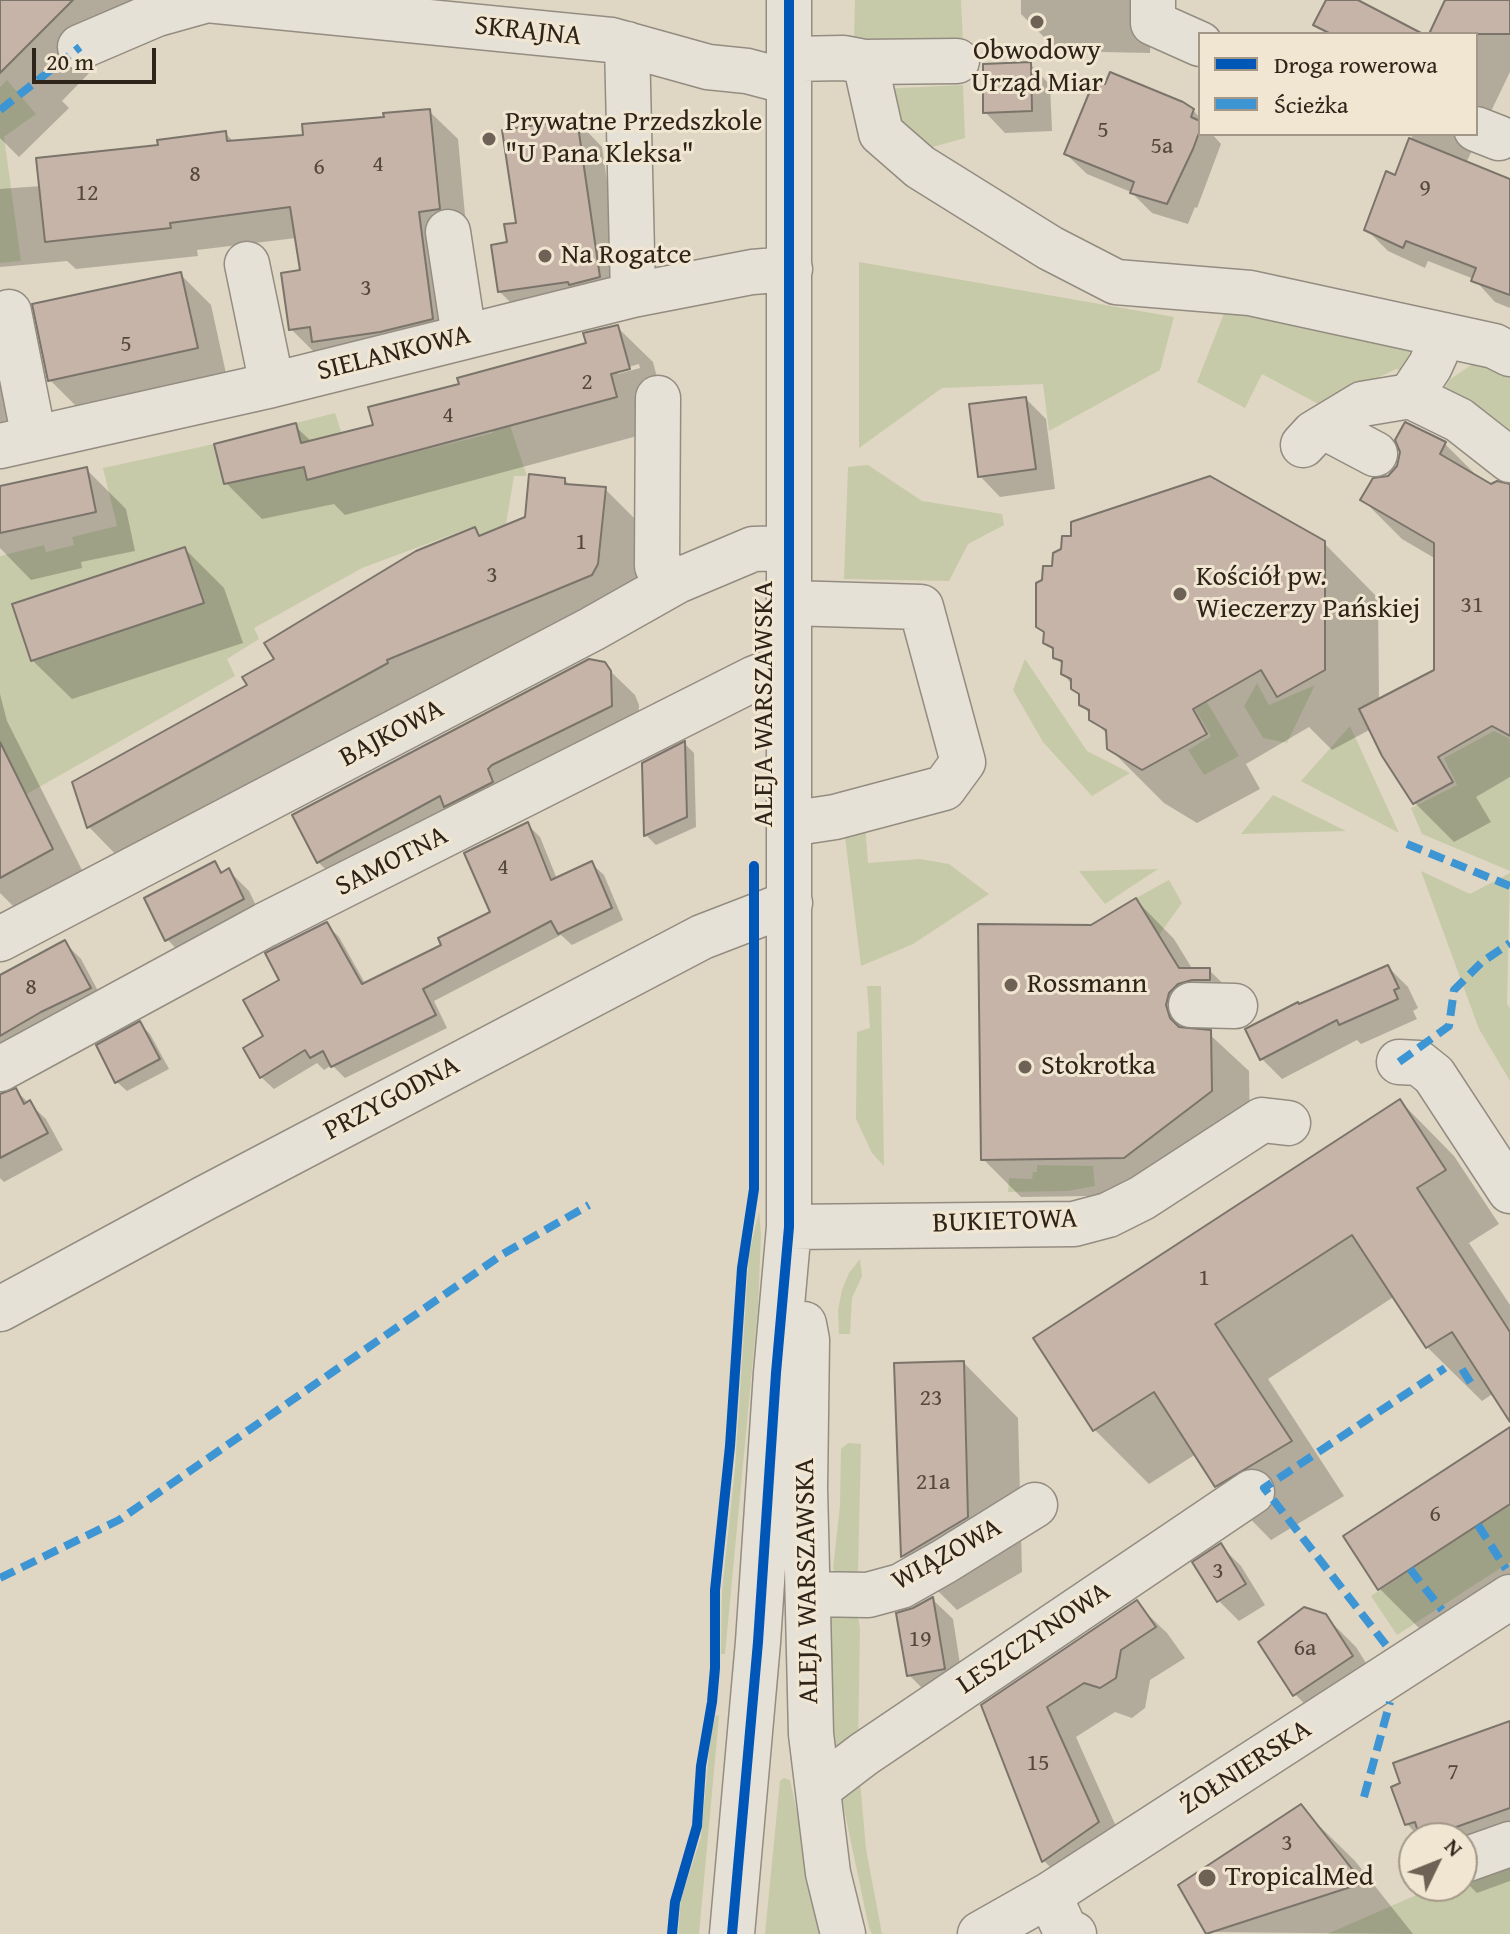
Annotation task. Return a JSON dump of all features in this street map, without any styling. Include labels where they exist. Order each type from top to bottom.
[{"type":"street","name":"SKRAJNA","points":[[80,47],[157,14],[207,0],[611,40],[708,67],[747,71],[789,70],[844,58],[865,62],[957,61]]},
{"type":"street","name":"ALEJA WARSZAWSKA","points":[[732,1934],[758,1642],[789,1227],[789,0]]},
{"type":"street","points":[[1153,0],[1153,23],[1198,43]]},
{"type":"street","points":[[627,44],[633,295]]},
{"type":"street","points":[[865,62],[881,133],[933,175],[1050,248],[1116,282],[1250,293],[1494,346],[1510,354]]},
{"type":"street","points":[[448,232],[464,336]]},
{"type":"street","points":[[247,264],[272,385]]},
{"type":"street","name":"SIELANKOWA","points":[[17,442],[272,385],[633,295],[752,272],[790,269]]},
{"type":"street","points":[[9,312],[17,442]]},
{"type":"street","points":[[1410,396],[1430,366],[1444,335]]},
{"type":"street","points":[[1375,454],[1314,436],[1362,404],[1410,396],[1459,420],[1510,460]]},
{"type":"street","points":[[658,398],[657,566],[677,581]]},
{"type":"street","name":"BAJKOWA","points":[[0,939],[592,629],[677,581],[753,549],[789,548]]},
{"type":"street","points":[[789,824],[835,817],[944,788],[963,762],[921,607],[790,603]]},
{"type":"street","name":"SAMOTNA","points":[[0,1069],[265,925],[755,678],[789,665]]},
{"type":"street","name":"PRZYGODNA","points":[[0,1309],[702,937],[790,903]]},
{"type":"street","points":[[1191,1005],[1235,1006]]},
{"type":"street","points":[[1399,1062],[1419,1063],[1434,1075],[1510,1191]]},
{"type":"street","name":"BUKIETOWA","points":[[789,1227],[1074,1224],[1108,1215],[1142,1198],[1262,1120],[1288,1123]]},
{"type":"street","name":"ALEJA WARSZAWSKA","points":[[789,1227],[807,1340],[805,1488],[811,1734],[828,1873],[843,1934]]},
{"type":"street","name":"LESZCZYNOWA","points":[[818,1789],[864,1754],[1252,1492]]},
{"type":"street","name":"WIĄZOWA","points":[[808,1594],[868,1595],[901,1586],[1035,1505]]},
{"type":"street","name":"ŻOŁNIERSKA","points":[[980,1934],[1049,1895],[1510,1597]]},
{"type":"street","points":[[1478,1855],[1510,1844]]},
{"type":"street","points":[[1049,1895],[1065,1930],[1074,1934]]},
{"type":"green space","points":[[855,0],[961,0],[963,43],[854,40]]},
{"type":"green space","points":[[7,80],[36,114],[4,137],[21,261],[0,263],[0,87]]},
{"type":"green space","points":[[963,85],[965,138],[929,148],[892,123],[881,89]]},
{"type":"green space","points":[[859,262],[1174,317],[1160,370],[1049,431],[1043,384],[942,388],[859,448]]},
{"type":"green space","points":[[1252,308],[1411,342],[1407,371],[1396,369],[1353,390],[1326,408],[1262,374],[1245,408],[1197,382],[1225,311]]},
{"type":"green space","points":[[1486,355],[1510,364],[1510,440],[1439,398],[1449,380]]},
{"type":"green space","points":[[335,413],[353,468],[493,433],[492,426],[509,422],[527,476],[514,476],[506,524],[479,535],[475,526],[362,568],[254,628],[259,639],[227,659],[235,676],[18,799],[0,757],[0,556],[44,545],[46,552],[74,545],[72,537],[117,526],[103,468]]},
{"type":"green space","points":[[868,465],[922,501],[1002,514],[1004,525],[968,544],[949,581],[844,579],[848,467]]},
{"type":"green space","points":[[1025,659],[1087,751],[1130,773],[1092,796],[1043,742],[1013,690]]},
{"type":"green space","points":[[1257,683],[1269,705],[1315,685],[1287,743],[1263,738],[1244,706]]},
{"type":"green space","points":[[1198,687],[1239,756],[1204,775],[1188,750],[1211,736],[1186,694]]},
{"type":"green space","points":[[1350,726],[1399,833],[1301,781]]},
{"type":"green space","points":[[1494,731],[1510,739],[1510,871],[1422,834],[1411,808],[1457,785],[1444,758]]},
{"type":"green space","points":[[1273,795],[1346,831],[1241,834]]},
{"type":"green space","points":[[865,824],[868,863],[920,859],[949,864],[989,894],[913,944],[861,966],[844,829]]},
{"type":"green space","points":[[1158,869],[1105,904],[1079,871]]},
{"type":"green space","points":[[1421,871],[1470,894],[1510,873],[1507,1004],[1510,1008],[1510,1081],[1479,1029]]},
{"type":"green space","points":[[1169,880],[1182,903],[1159,935],[1136,898]]},
{"type":"green space","points":[[867,986],[881,986],[884,1166],[872,1153],[856,1119],[857,1032],[870,1028]]},
{"type":"green space","points":[[1037,1165],[1093,1166],[1095,1186],[1068,1191],[1008,1192],[1009,1178],[1032,1179]]},
{"type":"green space","points":[[759,1212],[758,1307],[725,1654],[721,1654],[722,1591],[735,1468],[749,1254]]},
{"type":"green space","points":[[860,1259],[862,1276],[852,1298],[850,1334],[839,1334],[838,1310],[842,1290],[849,1273]]},
{"type":"green space","points":[[848,1443],[861,1444],[858,1572],[853,1579],[837,1576],[833,1568],[840,1506],[841,1449]]},
{"type":"green space","points":[[1510,1504],[1510,1562],[1397,1635],[1371,1596]]},
{"type":"green space","points":[[829,1608],[857,1613],[860,1628],[858,1747],[833,1766]]},
{"type":"green space","points":[[716,1715],[719,1716],[699,1934],[678,1934],[681,1899],[701,1837],[711,1732]]},
{"type":"green space","points":[[859,1770],[866,1849],[882,1934],[872,1934],[869,1928],[839,1785]]},
{"type":"green space","points":[[784,1778],[790,1780],[823,1934],[765,1934],[780,1781]]},
{"type":"green space","points":[[1510,1860],[1510,1934],[1327,1934],[1400,1902],[1478,1902],[1478,1871]]},
{"type":"building","points":[[0,0],[73,0],[0,73]]},
{"type":"building","points":[[1326,0],[1358,0],[1419,32],[1327,32],[1313,25]]},
{"type":"building","points":[[1445,0],[1510,0],[1510,34],[1430,32]]},
{"type":"building","points":[[1031,62],[1032,111],[983,113],[983,64]]},
{"type":"building","points":[[1110,72],[1194,109],[1191,117],[1198,120],[1198,135],[1167,204],[1130,193],[1134,182],[1064,154],[1094,81],[1105,84]]},
{"type":"building","points":[[430,109],[440,209],[419,212],[433,319],[380,332],[312,342],[310,327],[289,330],[281,273],[300,270],[290,207],[170,223],[171,228],[45,242],[36,158],[158,145],[157,140],[226,131],[227,141],[303,135],[302,124],[384,117],[383,113]]},
{"type":"building","points":[[577,119],[600,277],[569,285],[568,282],[498,292],[491,245],[507,242],[504,224],[516,223],[502,130]]},
{"type":"building","points":[[1409,138],[1510,179],[1510,295],[1471,281],[1476,268],[1406,241],[1403,248],[1364,230],[1386,171],[1395,175]]},
{"type":"building","points":[[181,272],[198,348],[48,381],[32,304]]},
{"type":"building","points":[[618,325],[630,369],[611,374],[617,397],[307,480],[304,467],[224,484],[214,444],[296,423],[301,443],[373,425],[368,407],[459,384],[457,378],[586,343],[583,333]]},
{"type":"building","points":[[1026,397],[1036,469],[978,477],[969,404]]},
{"type":"building","points":[[1405,422],[1446,442],[1440,454],[1491,484],[1497,481],[1510,484],[1510,736],[1492,726],[1438,757],[1453,782],[1413,804],[1382,756],[1359,709],[1434,670],[1434,543],[1360,500],[1373,478],[1388,476],[1397,466],[1400,452],[1395,440]]},
{"type":"building","points":[[87,467],[96,512],[0,533],[0,486]]},
{"type":"building","points":[[529,474],[565,478],[565,484],[606,487],[598,564],[592,575],[387,660],[388,663],[87,828],[72,782],[247,685],[242,677],[274,659],[264,643],[416,551],[475,527],[479,536],[525,517]]},
{"type":"building","name":"Kościół pw. Wieczerzy Pańskiej","points":[[1210,476],[1325,541],[1325,670],[1277,697],[1261,670],[1193,709],[1207,734],[1142,770],[1107,749],[1106,730],[1089,720],[1089,710],[1079,705],[1079,694],[1071,689],[1071,679],[1061,674],[1062,661],[1053,658],[1053,648],[1043,643],[1044,632],[1036,627],[1036,583],[1042,580],[1043,566],[1052,566],[1053,553],[1061,549],[1062,536],[1071,536],[1071,522]]},
{"type":"building","points":[[185,547],[204,603],[31,661],[12,604]]},
{"type":"building","points":[[589,659],[605,662],[611,671],[612,706],[492,765],[488,769],[493,782],[444,807],[440,796],[317,863],[292,815]]},
{"type":"building","points":[[685,741],[687,817],[644,836],[642,763]]},
{"type":"building","points":[[0,742],[53,849],[0,878]]},
{"type":"building","points":[[528,822],[551,880],[592,861],[612,908],[558,934],[551,921],[423,989],[436,1015],[331,1067],[323,1051],[310,1058],[305,1050],[260,1078],[243,1048],[263,1036],[243,1000],[279,980],[265,953],[327,922],[362,984],[441,945],[438,938],[490,912],[464,853]]},
{"type":"building","points":[[215,861],[221,873],[229,868],[244,899],[165,941],[144,898]]},
{"type":"building","points":[[1136,898],[1179,968],[1210,968],[1210,980],[1178,984],[1169,993],[1166,1005],[1170,1018],[1179,1027],[1211,1030],[1212,1091],[1124,1158],[981,1160],[978,924],[1091,925]]},
{"type":"building","points":[[65,940],[91,988],[0,1036],[0,975]]},
{"type":"building","points":[[1388,965],[1399,988],[1394,990],[1398,999],[1339,1025],[1337,1020],[1260,1060],[1245,1029],[1298,1002]]},
{"type":"building","points":[[140,1021],[160,1059],[115,1083],[96,1045]]},
{"type":"building","points":[[16,1088],[24,1104],[30,1100],[48,1133],[0,1158],[0,1094]]},
{"type":"building","points":[[1400,1099],[1446,1170],[1417,1188],[1510,1332],[1510,1422],[1452,1332],[1426,1348],[1352,1235],[1215,1324],[1292,1441],[1215,1487],[1154,1392],[1093,1431],[1033,1338]]},
{"type":"building","points":[[964,1361],[968,1517],[901,1557],[894,1363]]},
{"type":"building","points":[[1510,1427],[1510,1504],[1378,1590],[1343,1536]]},
{"type":"building","points":[[1221,1543],[1246,1584],[1217,1602],[1192,1562]]},
{"type":"building","points":[[933,1597],[945,1669],[907,1676],[896,1613]]},
{"type":"building","points":[[1137,1600],[1156,1627],[1121,1650],[1116,1678],[1100,1688],[1084,1683],[1047,1707],[1099,1822],[1042,1862],[981,1705]]},
{"type":"building","points":[[1304,1607],[1326,1614],[1353,1656],[1293,1696],[1258,1642]]},
{"type":"building","points":[[1510,1721],[1510,1808],[1470,1822],[1404,1822],[1391,1787],[1400,1783],[1393,1763]]},
{"type":"building","points":[[1301,1804],[1363,1883],[1206,1934],[1178,1885]]},
{"type":"marked path","points":[[0,110],[80,47]]},
{"type":"marked path","points":[[1407,844],[1510,886]]},
{"type":"marked path","points":[[1399,1062],[1449,1026],[1454,990],[1482,962],[1510,943]]},
{"type":"marked path","points":[[0,1578],[119,1520],[503,1254],[589,1205]]},
{"type":"marked path","points":[[1386,1645],[1264,1488],[1445,1368]]},
{"type":"marked path","points":[[1462,1369],[1472,1385]]},
{"type":"marked path","points":[[1478,1525],[1506,1569]]},
{"type":"marked path","points":[[1410,1569],[1442,1610]]},
{"type":"marked path","points":[[1364,1797],[1390,1702]]},
{"type":"cycle path","points":[[732,1934],[758,1642],[789,1227],[789,0]]},
{"type":"cycle path","points":[[672,1934],[675,1902],[697,1826],[701,1766],[712,1702],[715,1590],[730,1446],[742,1268],[754,1189],[754,866]]},
{"type":"place","name":"Obwodowy Urząd Miar","points":[[1037,22]]},
{"type":"place","name":"Prywatne Przedszkole \"U Pana Kleksa\"","points":[[489,139]]},
{"type":"place","name":"Na Rogatce","points":[[545,256]]},
{"type":"place","name":"Kościół pw. Wieczerzy Pańskiej","points":[[1180,594]]},
{"type":"place","name":"Rossmann","points":[[1011,985]]},
{"type":"place","name":"Stokrotka","points":[[1025,1067]]},
{"type":"place","name":"TropicalMed","points":[[1207,1878]]}]
